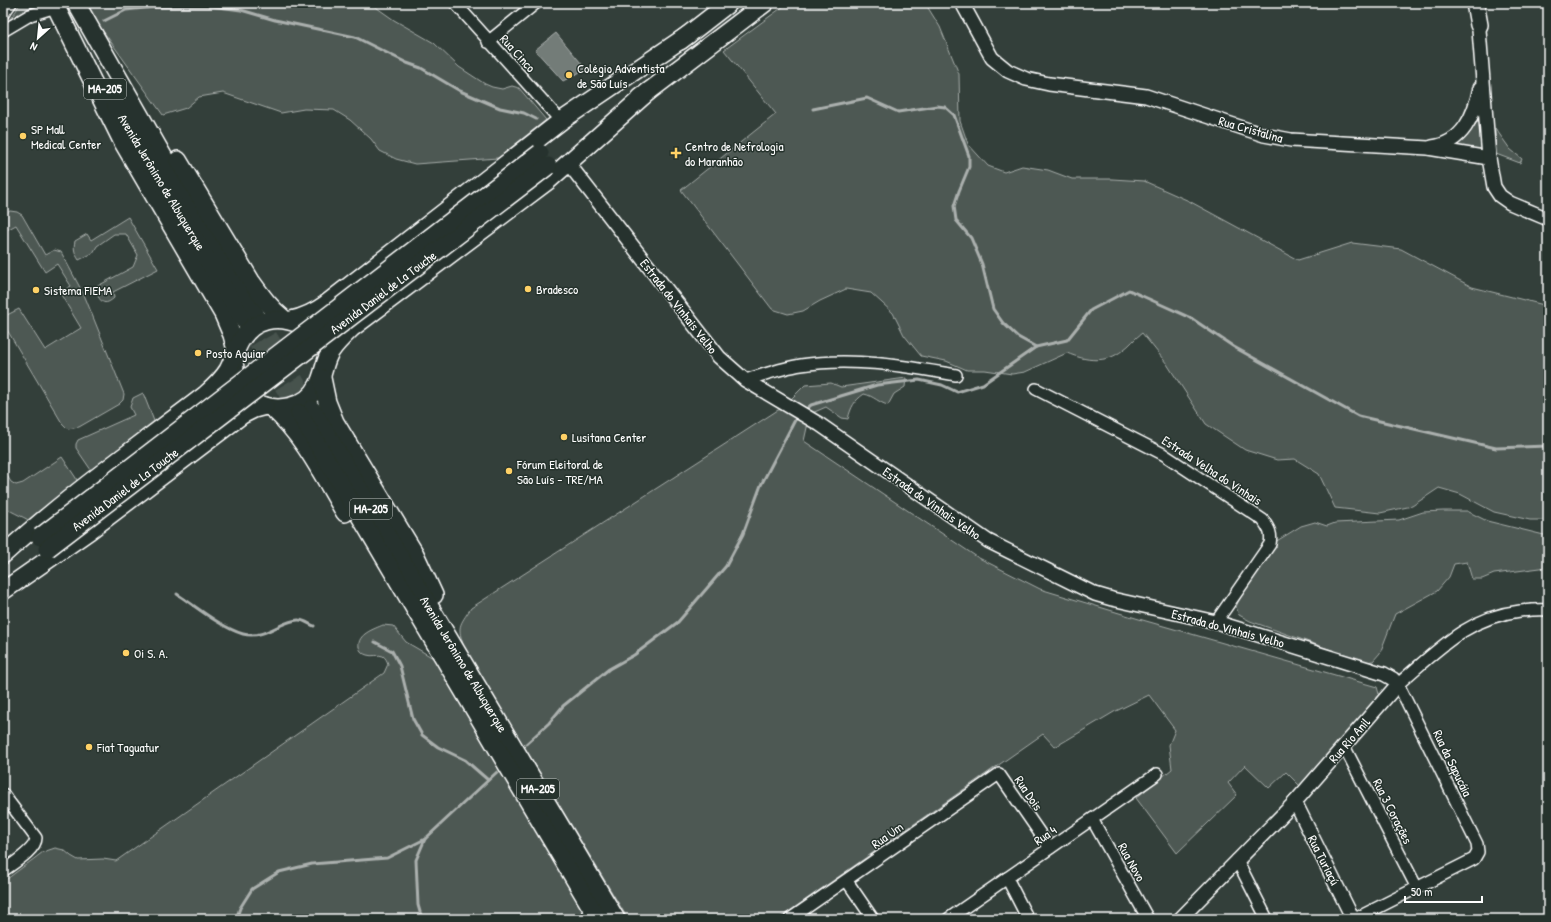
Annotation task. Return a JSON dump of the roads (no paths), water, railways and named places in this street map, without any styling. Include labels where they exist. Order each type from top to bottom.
[{"type":"main road","name":"Avenida Jerônimo de Albuquerque","points":[[54,5],[250,318],[166,163],[76,3]]},
{"type":"main road","name":"Avenida Daniel de La Touche","points":[[3,585],[43,543],[544,159],[688,35],[729,3]]},
{"type":"main road","name":"Avenida Daniel de La Touche","points":[[544,159],[649,91],[765,3]]},
{"type":"main road","points":[[1477,3],[1479,25]]},
{"type":"main road","points":[[54,5],[122,141],[220,308],[232,335],[235,353],[234,368],[237,381],[244,392],[254,401],[268,407],[288,423],[303,443],[392,592],[423,636],[455,663]]},
{"type":"main road","points":[[92,30],[152,117],[262,298],[274,311],[287,320],[302,325],[315,338],[323,354],[323,372],[327,402],[335,422],[415,554],[438,604],[455,663]]},
{"type":"main road","points":[[3,555],[79,492],[205,395],[220,381],[228,369],[240,341],[254,326],[263,321],[301,318],[326,304],[560,121],[688,35]]},
{"type":"main road","points":[[3,591],[89,531],[242,415],[254,409],[268,407],[282,408],[292,406],[302,402],[310,396],[317,387],[331,351],[352,328],[549,180],[649,91]]},
{"type":"main road","name":"Avenida Jerônimo de Albuquerque","points":[[306,411],[455,663],[598,919]]},
{"type":"main road","name":"Avenida Daniel de La Touche","points":[[3,564],[43,543]]},
{"type":"main road","name":"Avenida Jerônimo de Albuquerque","points":[[455,663],[616,919]]},
{"type":"street","points":[[3,14],[11,3]]},
{"type":"street","points":[[488,42],[536,3]]},
{"type":"street","name":"Rua Cristalina","points":[[962,3],[992,58],[1008,71],[1026,79],[1049,84],[1151,97],[1264,134],[1291,140],[1428,148],[1489,158]]},
{"type":"street","name":"Rua Cinco","points":[[457,4],[488,42],[560,121]]},
{"type":"street","points":[[3,31],[30,15],[54,5]]},
{"type":"street","points":[[1479,25],[1489,158],[1494,186],[1500,196],[1516,206],[1548,219]]},
{"type":"street","points":[[1428,148],[1443,145],[1465,128],[1474,110],[1480,85],[1482,68]]},
{"type":"street","name":"Estrada do Vinhais Velho","points":[[568,163],[727,366],[745,380],[818,424],[977,534],[1000,548],[1102,596],[1216,622],[1384,674],[1398,684]]},
{"type":"street","points":[[745,380],[800,365],[832,362],[903,366],[956,375]]},
{"type":"street","name":"Estrada Velha do Vinhais","points":[[1036,389],[1162,454],[1262,520],[1270,530],[1272,536],[1266,551],[1216,622]]},
{"type":"street","name":"Rua Rio Anil","points":[[1182,918],[1295,802],[1398,684],[1430,657],[1462,631],[1493,617],[1535,609],[1548,610]]},
{"type":"street","name":"Rua da Sapucáia","points":[[1398,684],[1477,844],[1478,852],[1474,859],[1417,888]]},
{"type":"street","name":"Rua 3 Corações","points":[[1344,746],[1417,888]]},
{"type":"street","name":"Rua Dois","points":[[999,774],[1050,848]]},
{"type":"street","name":"Rua Um","points":[[790,919],[999,774]]},
{"type":"street","name":"Rua 4","points":[[948,919],[1157,774]]},
{"type":"street","points":[[3,794],[36,838],[36,841],[31,849],[3,871]]},
{"type":"street","name":"Rua Turiaçú","points":[[1295,802],[1354,919]]},
{"type":"street","name":"Rua Novo","points":[[1092,819],[1148,919]]},
{"type":"street","points":[[1237,860],[1268,919]]},
{"type":"street","points":[[1007,878],[1028,919]]},
{"type":"street","points":[[847,880],[873,919]]},
{"type":"street","points":[[1354,919],[1417,888]]},
{"type":"waterway","points":[[104,21],[126,10],[154,7],[211,6],[241,10],[275,20],[355,37],[407,63],[421,68],[460,91],[500,108],[524,113],[536,119]]},
{"type":"waterway","points":[[813,109],[867,98],[898,112],[937,106],[945,107],[954,115],[969,156],[969,167],[954,206],[956,220],[971,238],[982,264],[993,309],[1003,323],[1018,337],[1036,347]]},
{"type":"waterway","points":[[804,411],[811,405],[877,385],[919,380],[942,385],[957,392],[983,384],[1036,347],[1067,340],[1091,310],[1129,290],[1191,318],[1234,347],[1358,416],[1496,448],[1548,446]]},
{"type":"waterway","points":[[526,744],[549,723],[563,706],[609,669],[634,655],[678,622],[726,566],[743,534],[761,485],[795,420],[799,417]]},
{"type":"waterway","points":[[177,594],[226,627],[243,634],[259,634],[299,620],[314,626]]},
{"type":"waterway","points":[[375,642],[392,651],[400,666],[413,719],[422,735],[438,747],[465,760],[488,780]]},
{"type":"waterway","points":[[236,919],[240,908],[252,889],[279,872],[312,864],[387,858],[425,839],[497,772]]},
{"type":"waterway","points":[[422,919],[418,905],[416,860],[425,839]]},
{"type":"tunnel","points":[[256,315],[312,409]]},
{"type":"tunnel","points":[[244,321],[299,413]]},
{"type":"place","name":"Colégio Adventista de São Luís","points":[[569,75]]},
{"type":"place","name":"SP Mall Medical Center","points":[[23,136]]},
{"type":"place","name":"Centro de Nefrologia do Maranhão","points":[[676,153]]},
{"type":"place","name":"Bradesco","points":[[528,289]]},
{"type":"place","name":"Sistema FIEMA","points":[[36,290]]},
{"type":"place","name":"Posto Aguiar","points":[[198,353]]},
{"type":"place","name":"Lusitana Center","points":[[564,437]]},
{"type":"place","name":"Fórum Eleitoral de São Luís - TRE/MA","points":[[509,471]]},
{"type":"place","name":"Oi S. A.","points":[[126,653]]},
{"type":"place","name":"Fiat Taguatur","points":[[89,747]]}]
